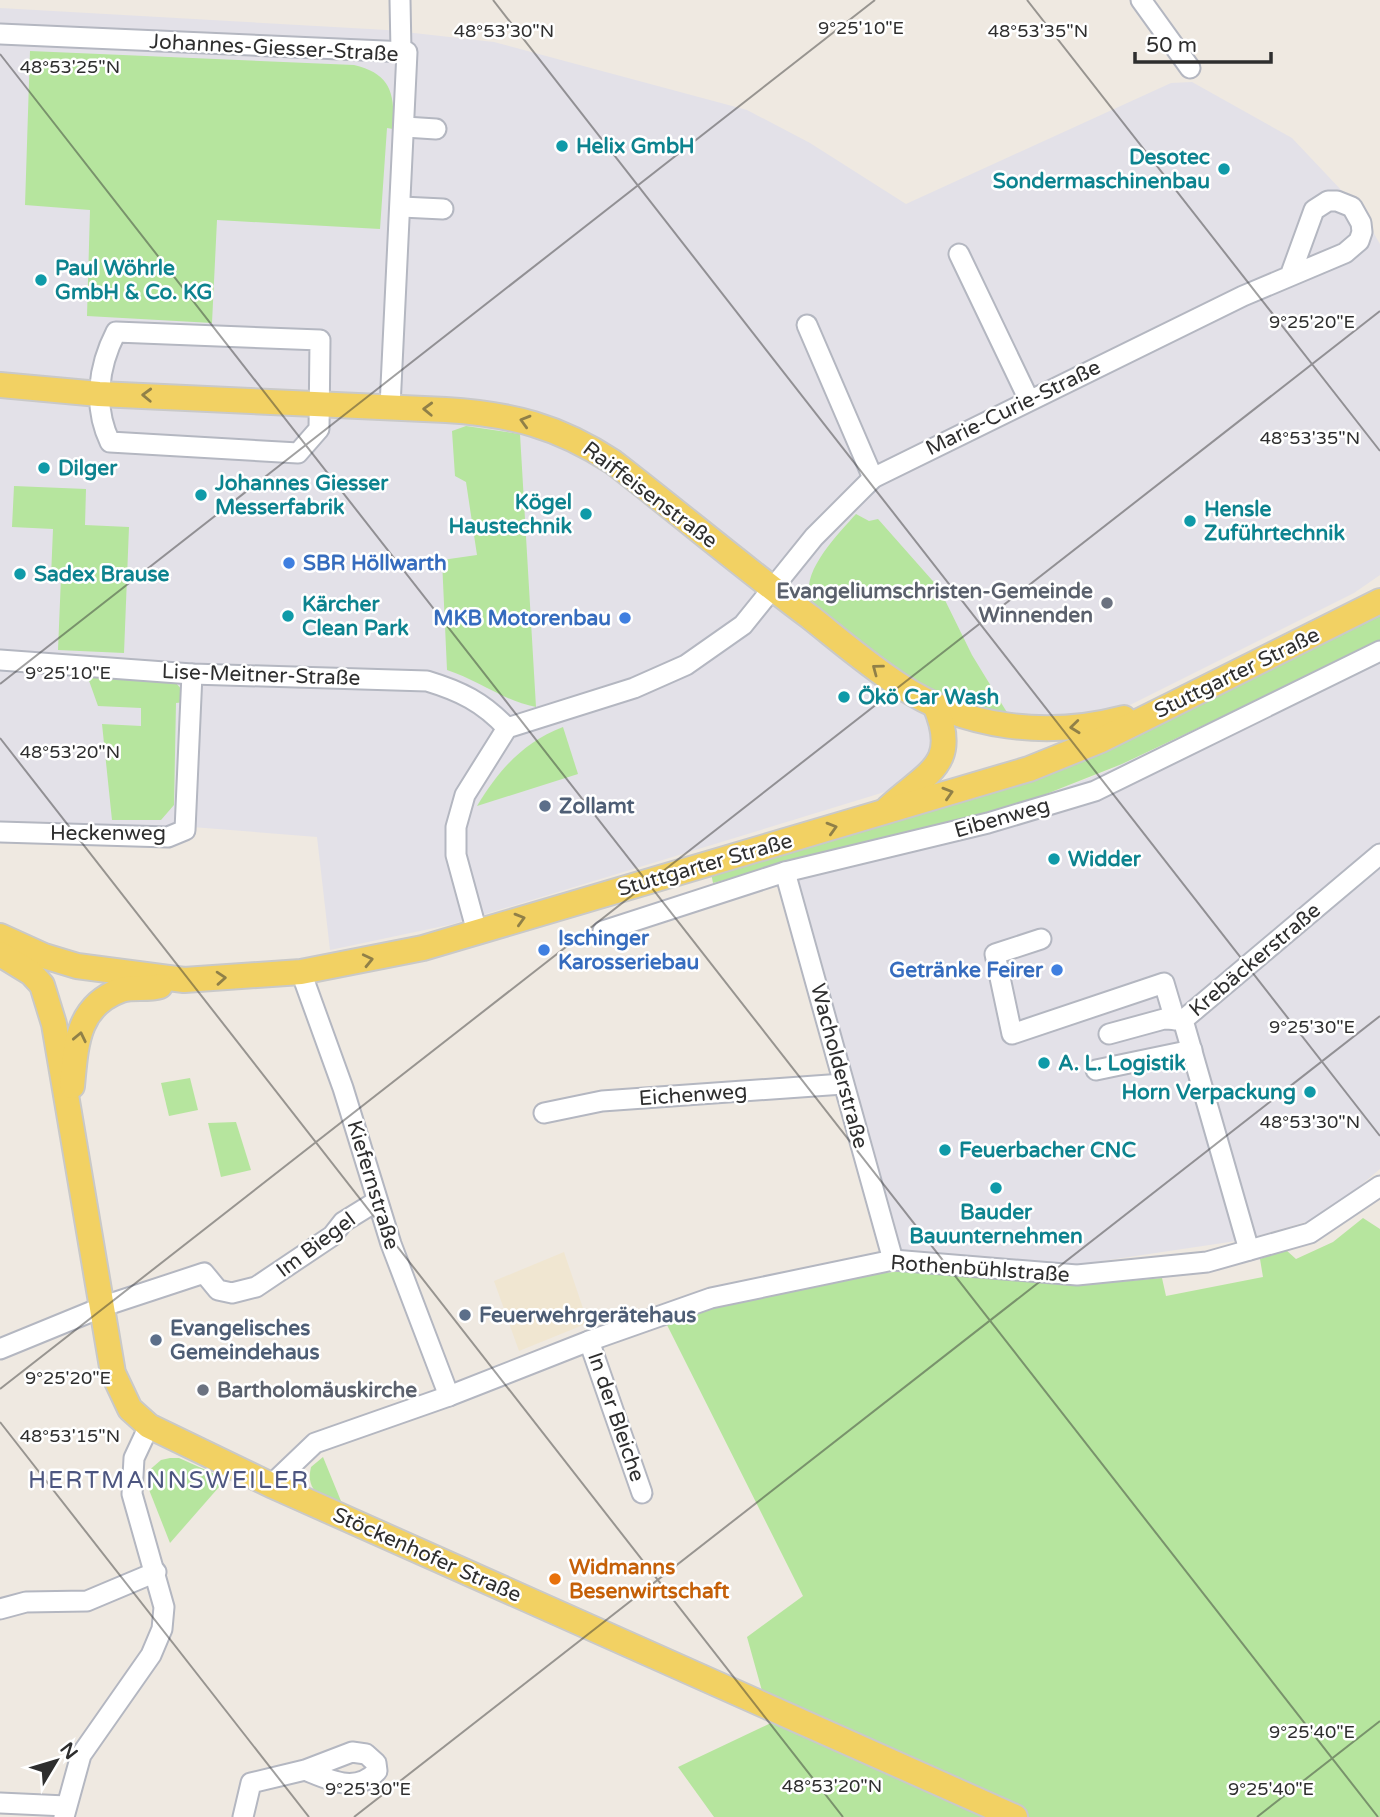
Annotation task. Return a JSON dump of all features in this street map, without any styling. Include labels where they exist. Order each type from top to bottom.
[{"type":"main road","name":"Raiffeisenstraße","points":[[0,386],[99,394],[496,413],[544,426],[586,444],[613,462],[773,590],[893,681],[935,705],[984,722],[1050,729],[1101,724],[1165,708]]},
{"type":"main road","name":"Stuttgarter Straße","points":[[0,936],[77,966],[184,980],[301,972],[423,948],[1029,769],[1101,740],[1380,601]]},
{"type":"main road","points":[[883,813],[931,772],[943,753],[946,736],[935,705]]},
{"type":"main road","points":[[0,954],[31,973],[42,985],[70,1104]]},
{"type":"main road","points":[[70,1104],[82,1029],[93,1005],[120,990],[154,988],[184,980]]},
{"type":"main road","name":"Stöckenhofer Straße","points":[[70,1104],[111,1363],[130,1409],[149,1426],[271,1485],[1015,1817]]},
{"type":"street","points":[[400,0],[401,51]]},
{"type":"street","points":[[1141,0],[1190,68]]},
{"type":"street","name":"Johannes-Giesser-Straße","points":[[0,34],[407,52],[402,207],[390,407]]},
{"type":"street","points":[[405,127],[436,129]]},
{"type":"street","points":[[402,207],[443,209]]},
{"type":"street","points":[[959,254],[1029,400]]},
{"type":"street","name":"Marie-Curie-Straße","points":[[507,729],[621,693],[686,665],[743,625],[814,537],[873,478],[1029,400],[1290,276]]},
{"type":"street","points":[[807,325],[873,478]]},
{"type":"street","points":[[116,332],[320,340],[319,403],[319,429],[298,453],[110,442],[100,421],[99,394],[104,355],[116,332]]},
{"type":"street","name":"Eibenweg","points":[[603,931],[785,872],[988,823],[1095,791],[1380,651]]},
{"type":"street","name":"Lise-Meitner-Straße","points":[[0,660],[192,674],[426,681],[463,692],[490,709],[507,729]]},
{"type":"street","name":"Heckenweg","points":[[0,832],[167,837],[185,830],[192,674]]},
{"type":"street","points":[[477,932],[456,855],[456,827],[465,794],[507,729]]},
{"type":"street","name":"Krebäckerstraße","points":[[1249,1250],[1192,1050],[1179,1020],[1380,854]]},
{"type":"street","name":"Wacholderstraße","points":[[785,872],[893,1260]]},
{"type":"street","points":[[1041,939],[995,954],[1012,1034],[1164,983],[1179,1020],[1164,1019],[1109,1034]]},
{"type":"street","name":"Kiefernstraße","points":[[301,972],[343,1088],[377,1201],[449,1396]]},
{"type":"street","points":[[1096,1070],[1192,1050]]},
{"type":"street","name":"Eichenweg","points":[[544,1113],[602,1101],[843,1084]]},
{"type":"street","name":"Rothenbühlstraße","points":[[271,1485],[315,1443],[449,1396],[589,1340],[711,1298],[893,1260],[1077,1275],[1172,1268],[1310,1233],[1380,1186]]},
{"type":"street","name":"Im Biegel","points":[[101,1308],[204,1273],[218,1290],[232,1293],[256,1287],[332,1236],[343,1222],[377,1201]]},
{"type":"street","points":[[0,1349],[101,1308]]},
{"type":"street","name":"In der Bleiche","points":[[589,1340],[642,1493]]},
{"type":"street","points":[[0,1803],[65,1812],[81,1755],[151,1655],[162,1629],[164,1607],[132,1493],[134,1458],[149,1426]]},
{"type":"street","points":[[0,1609],[26,1602],[87,1601],[156,1572]]},
{"type":"street","points":[[243,1817],[251,1783],[305,1770]]},
{"type":"shaded area","points":[[0,8],[387,30],[494,42],[747,110],[810,143],[906,204],[1171,83],[1192,82],[1292,138],[1360,210],[1380,244],[1380,575],[1354,593],[1122,709],[1036,720],[942,700],[936,752],[901,787],[453,924],[330,950],[317,837],[192,827],[0,822]]},
{"type":"shaded area","points":[[1380,645],[1380,1169],[1323,1217],[1243,1240],[1075,1265],[892,1249],[789,863],[1021,804],[1109,770]]},
{"type":"shaded area","points":[[564,1252],[588,1323],[519,1351],[494,1281]]},
{"type":"green space","points":[[30,51],[354,65],[376,74],[388,87],[393,105],[393,129],[387,128],[380,229],[217,220],[212,323],[87,316],[90,210],[25,205]]},
{"type":"green space","points":[[466,426],[520,434],[536,707],[513,700],[447,670],[442,560],[477,555],[466,482],[455,476],[452,431]]},
{"type":"green space","points":[[14,486],[86,489],[85,525],[129,527],[124,653],[58,650],[61,577],[51,577],[53,529],[12,527]]},
{"type":"green space","points":[[856,514],[869,521],[878,519],[939,588],[972,655],[1011,719],[915,686],[857,644],[815,604],[810,596],[809,586],[817,563]]},
{"type":"green space","points":[[1380,616],[1380,642],[1122,764],[1021,804],[713,883],[711,873],[1165,718]]},
{"type":"green space","points":[[87,675],[175,682],[183,691],[185,702],[176,703],[174,805],[161,820],[112,820],[102,724],[141,726],[141,708],[98,706]]},
{"type":"green space","points":[[563,727],[578,774],[477,806],[513,759],[535,741]]},
{"type":"green space","points":[[190,1078],[198,1110],[169,1116],[161,1083]]},
{"type":"green space","points":[[236,1122],[251,1170],[221,1177],[208,1123]]},
{"type":"green space","points":[[1363,1218],[1380,1229],[1380,1817],[714,1817],[678,1767],[771,1723],[747,1637],[803,1596],[665,1321],[819,1283],[914,1271],[1093,1284],[1162,1278],[1166,1296],[1263,1277],[1260,1259],[1286,1250],[1296,1259],[1333,1242]]},
{"type":"green space","points":[[323,1457],[343,1506],[317,1493],[313,1488],[311,1467]]},
{"type":"green space","points":[[179,1458],[226,1479],[170,1543],[146,1482],[146,1473],[161,1460]]},
{"type":"place","name":"Helix GmbH","points":[[562,146]]},
{"type":"place","name":"Desotec Sondermaschinenbau","points":[[1224,169]]},
{"type":"place","name":"Paul Wöhrle GmbH & Co. KG","points":[[41,280]]},
{"type":"place","name":"Dilger","points":[[44,468]]},
{"type":"place","name":"Johannes Giesser Messerfabrik","points":[[201,495]]},
{"type":"place","name":"Kögel Haustechnik","points":[[586,514]]},
{"type":"place","name":"Hensle Zuführtechnik","points":[[1190,521]]},
{"type":"place","name":"SBR Höllwarth","points":[[289,563]]},
{"type":"place","name":"Sadex Brause","points":[[20,574]]},
{"type":"place","name":"Evangeliumschristen-Gemeinde Winnenden","points":[[1107,603]]},
{"type":"place","name":"Kärcher Clean Park","points":[[288,616]]},
{"type":"place","name":"MKB Motorenbau","points":[[625,618]]},
{"type":"place","name":"Ökö Car Wash","points":[[844,697]]},
{"type":"place","name":"Zollamt","points":[[545,806]]},
{"type":"place","name":"Widder","points":[[1054,859]]},
{"type":"place","name":"Ischinger Karosseriebau","points":[[544,950]]},
{"type":"place","name":"Getränke Feirer","points":[[1057,970]]},
{"type":"place","name":"A. L. Logistik","points":[[1044,1063]]},
{"type":"place","name":"Horn Verpackung","points":[[1310,1092]]},
{"type":"place","name":"Feuerbacher CNC","points":[[945,1150]]},
{"type":"place","name":"Bauder Bauunternehmen","points":[[996,1188]]},
{"type":"place","name":"Feuerwehrgerätehaus","points":[[465,1315]]},
{"type":"place","name":"Evangelisches Gemeindehaus","points":[[156,1340]]},
{"type":"place","name":"Bartholomäuskirche","points":[[203,1390]]},
{"type":"place","name":"Widmanns Besenwirtschaft","points":[[555,1579]]},
{"type":"district","name":"HERTMANNSWEILER","points":[[169,1480]]}]
